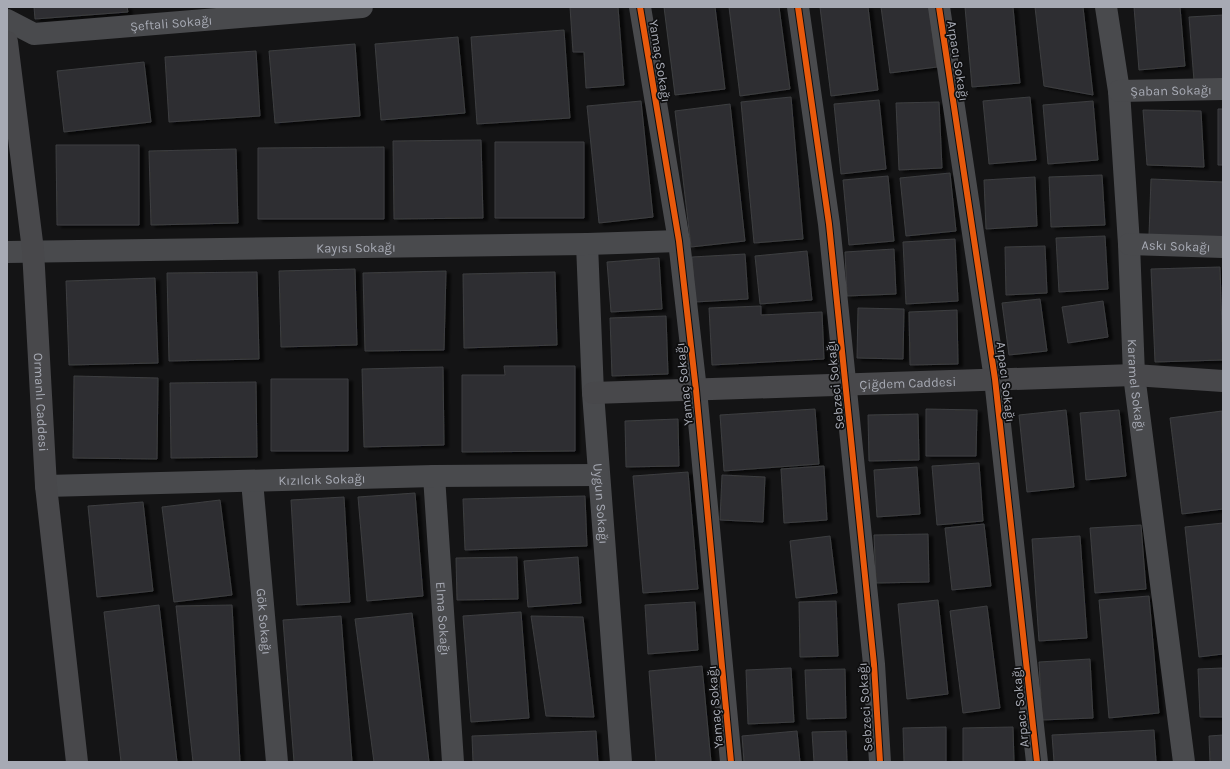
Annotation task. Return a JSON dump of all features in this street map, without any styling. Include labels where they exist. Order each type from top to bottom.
[{"type":"main road","name":"Ormanlı Caddesi","points":[[7,42],[33,250],[46,486],[77,762]]},
{"type":"main road","name":"Çiğdem Caddesi","points":[[592,393],[1134,375],[1223,381]]},
{"type":"street","name":"Şeftali Sokağı","points":[[7,20],[34,34],[362,7]]},
{"type":"street","name":"Yamaç Sokağı","points":[[640,7],[679,241],[696,390],[732,762]]},
{"type":"street","name":"Sebzeci Sokağı","points":[[798,7],[829,224],[874,664],[880,762]]},
{"type":"street","name":"Arpacı Sokağı","points":[[939,7],[995,379],[1037,762]]},
{"type":"street","name":"Karamel Sokağı","points":[[1106,7],[1119,92],[1129,244],[1134,375],[1184,762]]},
{"type":"street","name":"Şaban Sokağı","points":[[1119,92],[1223,89]]},
{"type":"street","name":"Kayısı Sokağı","points":[[7,252],[33,250],[587,244],[679,241]]},
{"type":"street","name":"Uygun Sokağı","points":[[587,244],[592,393],[621,762]]},
{"type":"street","name":"Askı Sokağı","points":[[1129,244],[1223,247]]},
{"type":"street","name":"Kızılcık Sokağı","points":[[46,486],[434,476],[598,475]]},
{"type":"street","name":"Elma Sokağı","points":[[434,476],[453,762]]},
{"type":"street","name":"Gök Sokağı","points":[[252,480],[277,762]]},
{"type":"building","points":[[34,7],[127,7],[128,12],[35,19]]},
{"type":"building","points":[[570,7],[618,7],[624,85],[586,88],[584,52],[573,52]]},
{"type":"building","points":[[664,7],[715,7],[725,89],[675,95]]},
{"type":"building","points":[[729,7],[779,7],[790,89],[740,96]]},
{"type":"building","points":[[820,7],[868,7],[878,90],[831,96]]},
{"type":"building","points":[[881,7],[929,7],[937,67],[890,73]]},
{"type":"building","points":[[965,7],[1013,7],[1020,83],[972,87]]},
{"type":"building","points":[[1035,7],[1083,7],[1093,95],[1044,86]]},
{"type":"building","points":[[1134,7],[1180,7],[1185,66],[1139,70]]},
{"type":"building","points":[[1223,15],[1223,79],[1194,81],[1189,17]]},
{"type":"building","points":[[564,30],[570,118],[477,124],[471,37]]},
{"type":"building","points":[[458,37],[465,113],[381,120],[375,44]]},
{"type":"building","points":[[355,44],[360,116],[275,123],[269,51]]},
{"type":"building","points":[[256,51],[260,116],[169,122],[165,57]]},
{"type":"building","points":[[144,62],[151,122],[64,132],[57,71]]},
{"type":"building","points":[[791,97],[803,239],[754,243],[741,102]]},
{"type":"building","points":[[1030,97],[1036,160],[989,164],[983,101]]},
{"type":"building","points":[[879,100],[886,169],[841,174],[834,104]]},
{"type":"building","points":[[641,101],[653,217],[599,223],[587,106]]},
{"type":"building","points":[[1093,101],[1098,160],[1048,164],[1043,105]]},
{"type":"building","points":[[939,102],[942,168],[899,170],[896,103]]},
{"type":"building","points":[[730,104],[745,241],[691,247],[675,111]]},
{"type":"building","points":[[1218,109],[1223,109],[1223,165],[1218,165]]},
{"type":"building","points":[[1143,110],[1201,111],[1204,167],[1147,165]]},
{"type":"building","points":[[481,140],[483,218],[394,219],[393,141]]},
{"type":"building","points":[[495,142],[584,142],[584,218],[495,218]]},
{"type":"building","points":[[56,145],[139,145],[139,225],[57,225]]},
{"type":"building","points":[[384,147],[384,219],[258,219],[258,148]]},
{"type":"building","points":[[236,149],[238,223],[151,225],[149,151]]},
{"type":"building","points":[[950,173],[956,231],[906,236],[900,178]]},
{"type":"building","points":[[1102,175],[1105,225],[1051,227],[1049,177]]},
{"type":"building","points":[[888,176],[894,241],[849,245],[843,180]]},
{"type":"building","points":[[1035,177],[1037,226],[986,229],[984,180]]},
{"type":"building","points":[[1151,179],[1223,182],[1223,237],[1149,235]]},
{"type":"building","points":[[1105,236],[1108,289],[1059,292],[1056,238]]},
{"type":"building","points":[[955,239],[958,301],[906,304],[903,242]]},
{"type":"building","points":[[1045,246],[1047,293],[1006,295],[1005,247]]},
{"type":"building","points":[[894,249],[896,294],[847,296],[845,252]]},
{"type":"building","points":[[807,251],[812,300],[760,304],[755,256]]},
{"type":"building","points":[[745,254],[748,299],[695,302],[692,257]]},
{"type":"building","points":[[659,258],[662,309],[611,312],[607,262]]},
{"type":"building","points":[[1220,267],[1223,360],[1155,362],[1151,269]]},
{"type":"building","points":[[355,269],[357,345],[281,347],[279,271]]},
{"type":"building","points":[[446,271],[444,350],[365,351],[363,273]]},
{"type":"building","points":[[257,272],[259,359],[169,361],[167,273]]},
{"type":"building","points":[[555,272],[557,345],[464,348],[463,274]]},
{"type":"building","points":[[155,278],[158,363],[69,365],[66,281]]},
{"type":"building","points":[[1040,299],[1047,351],[1009,355],[1002,303]]},
{"type":"building","points":[[1103,301],[1108,337],[1068,343],[1062,307]]},
{"type":"building","points":[[761,306],[761,315],[822,312],[824,359],[712,365],[709,308]]},
{"type":"building","points":[[858,308],[904,309],[903,359],[857,358]]},
{"type":"building","points":[[957,310],[958,364],[910,365],[909,312]]},
{"type":"building","points":[[666,316],[668,374],[612,376],[610,318]]},
{"type":"building","points":[[504,366],[575,366],[575,451],[462,452],[462,375],[505,375]]},
{"type":"building","points":[[443,367],[444,445],[364,447],[362,369]]},
{"type":"building","points":[[74,376],[158,378],[157,459],[73,458]]},
{"type":"building","points":[[271,379],[348,379],[348,451],[271,451]]},
{"type":"building","points":[[256,382],[257,457],[171,458],[170,383]]},
{"type":"building","points":[[815,409],[819,464],[724,471],[720,415]]},
{"type":"building","points":[[926,409],[977,410],[976,456],[926,456]]},
{"type":"building","points":[[1066,410],[1074,487],[1027,492],[1019,415]]},
{"type":"building","points":[[1119,410],[1126,476],[1086,480],[1080,413]]},
{"type":"building","points":[[1222,411],[1223,509],[1182,514],[1170,418]]},
{"type":"building","points":[[918,414],[919,460],[869,461],[868,415]]},
{"type":"building","points":[[678,419],[679,466],[626,467],[625,421]]},
{"type":"building","points":[[979,463],[983,521],[937,525],[932,466]]},
{"type":"building","points":[[824,466],[827,520],[784,523],[781,469]]},
{"type":"building","points":[[917,467],[920,514],[877,517],[874,470]]},
{"type":"building","points":[[688,472],[698,589],[643,593],[633,476]]},
{"type":"building","points":[[722,475],[765,477],[763,522],[720,520]]},
{"type":"building","points":[[415,493],[423,596],[367,601],[358,497]]},
{"type":"building","points":[[585,496],[587,546],[465,550],[463,499]]},
{"type":"building","points":[[344,497],[350,602],[297,605],[291,500]]},
{"type":"building","points":[[220,500],[232,595],[174,602],[162,507]]},
{"type":"building","points":[[143,502],[153,591],[97,597],[88,506]]},
{"type":"building","points":[[1223,523],[1223,654],[1199,657],[1185,527]]},
{"type":"building","points":[[984,524],[991,586],[952,590],[945,528]]},
{"type":"building","points":[[1141,525],[1146,589],[1095,593],[1090,528]]},
{"type":"building","points":[[928,534],[929,582],[876,583],[874,535]]},
{"type":"building","points":[[830,536],[837,593],[796,598],[790,541]]},
{"type":"building","points":[[1080,536],[1087,638],[1039,641],[1032,539]]},
{"type":"building","points":[[517,557],[518,599],[457,600],[456,558]]},
{"type":"building","points":[[578,557],[581,603],[528,607],[524,561]]},
{"type":"building","points":[[1149,596],[1159,713],[1109,718],[1099,600]]},
{"type":"building","points":[[938,600],[948,694],[907,699],[898,604]]},
{"type":"building","points":[[836,601],[838,656],[800,657],[799,602]]},
{"type":"building","points":[[695,602],[698,650],[648,654],[645,605]]},
{"type":"building","points":[[159,605],[177,762],[121,762],[104,612]]},
{"type":"building","points":[[232,605],[240,762],[193,762],[176,606]]},
{"type":"building","points":[[987,606],[1000,708],[963,713],[950,611]]},
{"type":"building","points":[[521,612],[529,718],[471,722],[463,616]]},
{"type":"building","points":[[412,613],[429,762],[374,762],[355,619]]},
{"type":"building","points":[[341,616],[352,762],[294,762],[283,620]]},
{"type":"building","points":[[531,616],[583,617],[594,717],[546,716]]},
{"type":"building","points":[[1090,659],[1093,718],[1042,720],[1039,662]]},
{"type":"building","points":[[702,666],[711,762],[656,762],[649,671]]},
{"type":"building","points":[[791,668],[794,722],[748,724],[746,670]]},
{"type":"building","points":[[1223,668],[1223,717],[1200,717],[1198,669]]},
{"type":"building","points":[[845,669],[846,718],[807,719],[805,670]]},
{"type":"building","points":[[946,727],[946,762],[904,762],[903,728]]},
{"type":"building","points":[[1013,727],[1014,762],[963,762],[963,728]]},
{"type":"building","points":[[1154,730],[1156,762],[1054,762],[1052,735]]},
{"type":"building","points":[[596,731],[598,762],[473,762],[472,736]]},
{"type":"building","points":[[797,731],[800,762],[744,762],[742,736]]},
{"type":"building","points":[[846,731],[847,762],[814,762],[812,732]]},
{"type":"building","points":[[1223,735],[1223,762],[1210,762],[1209,736]]},
{"type":"cycle path","points":[[640,7],[679,241],[696,390],[731,762]]},
{"type":"cycle path","points":[[798,7],[829,224],[874,664],[880,762]]},
{"type":"cycle path","points":[[939,7],[995,379],[1037,762]]}]
